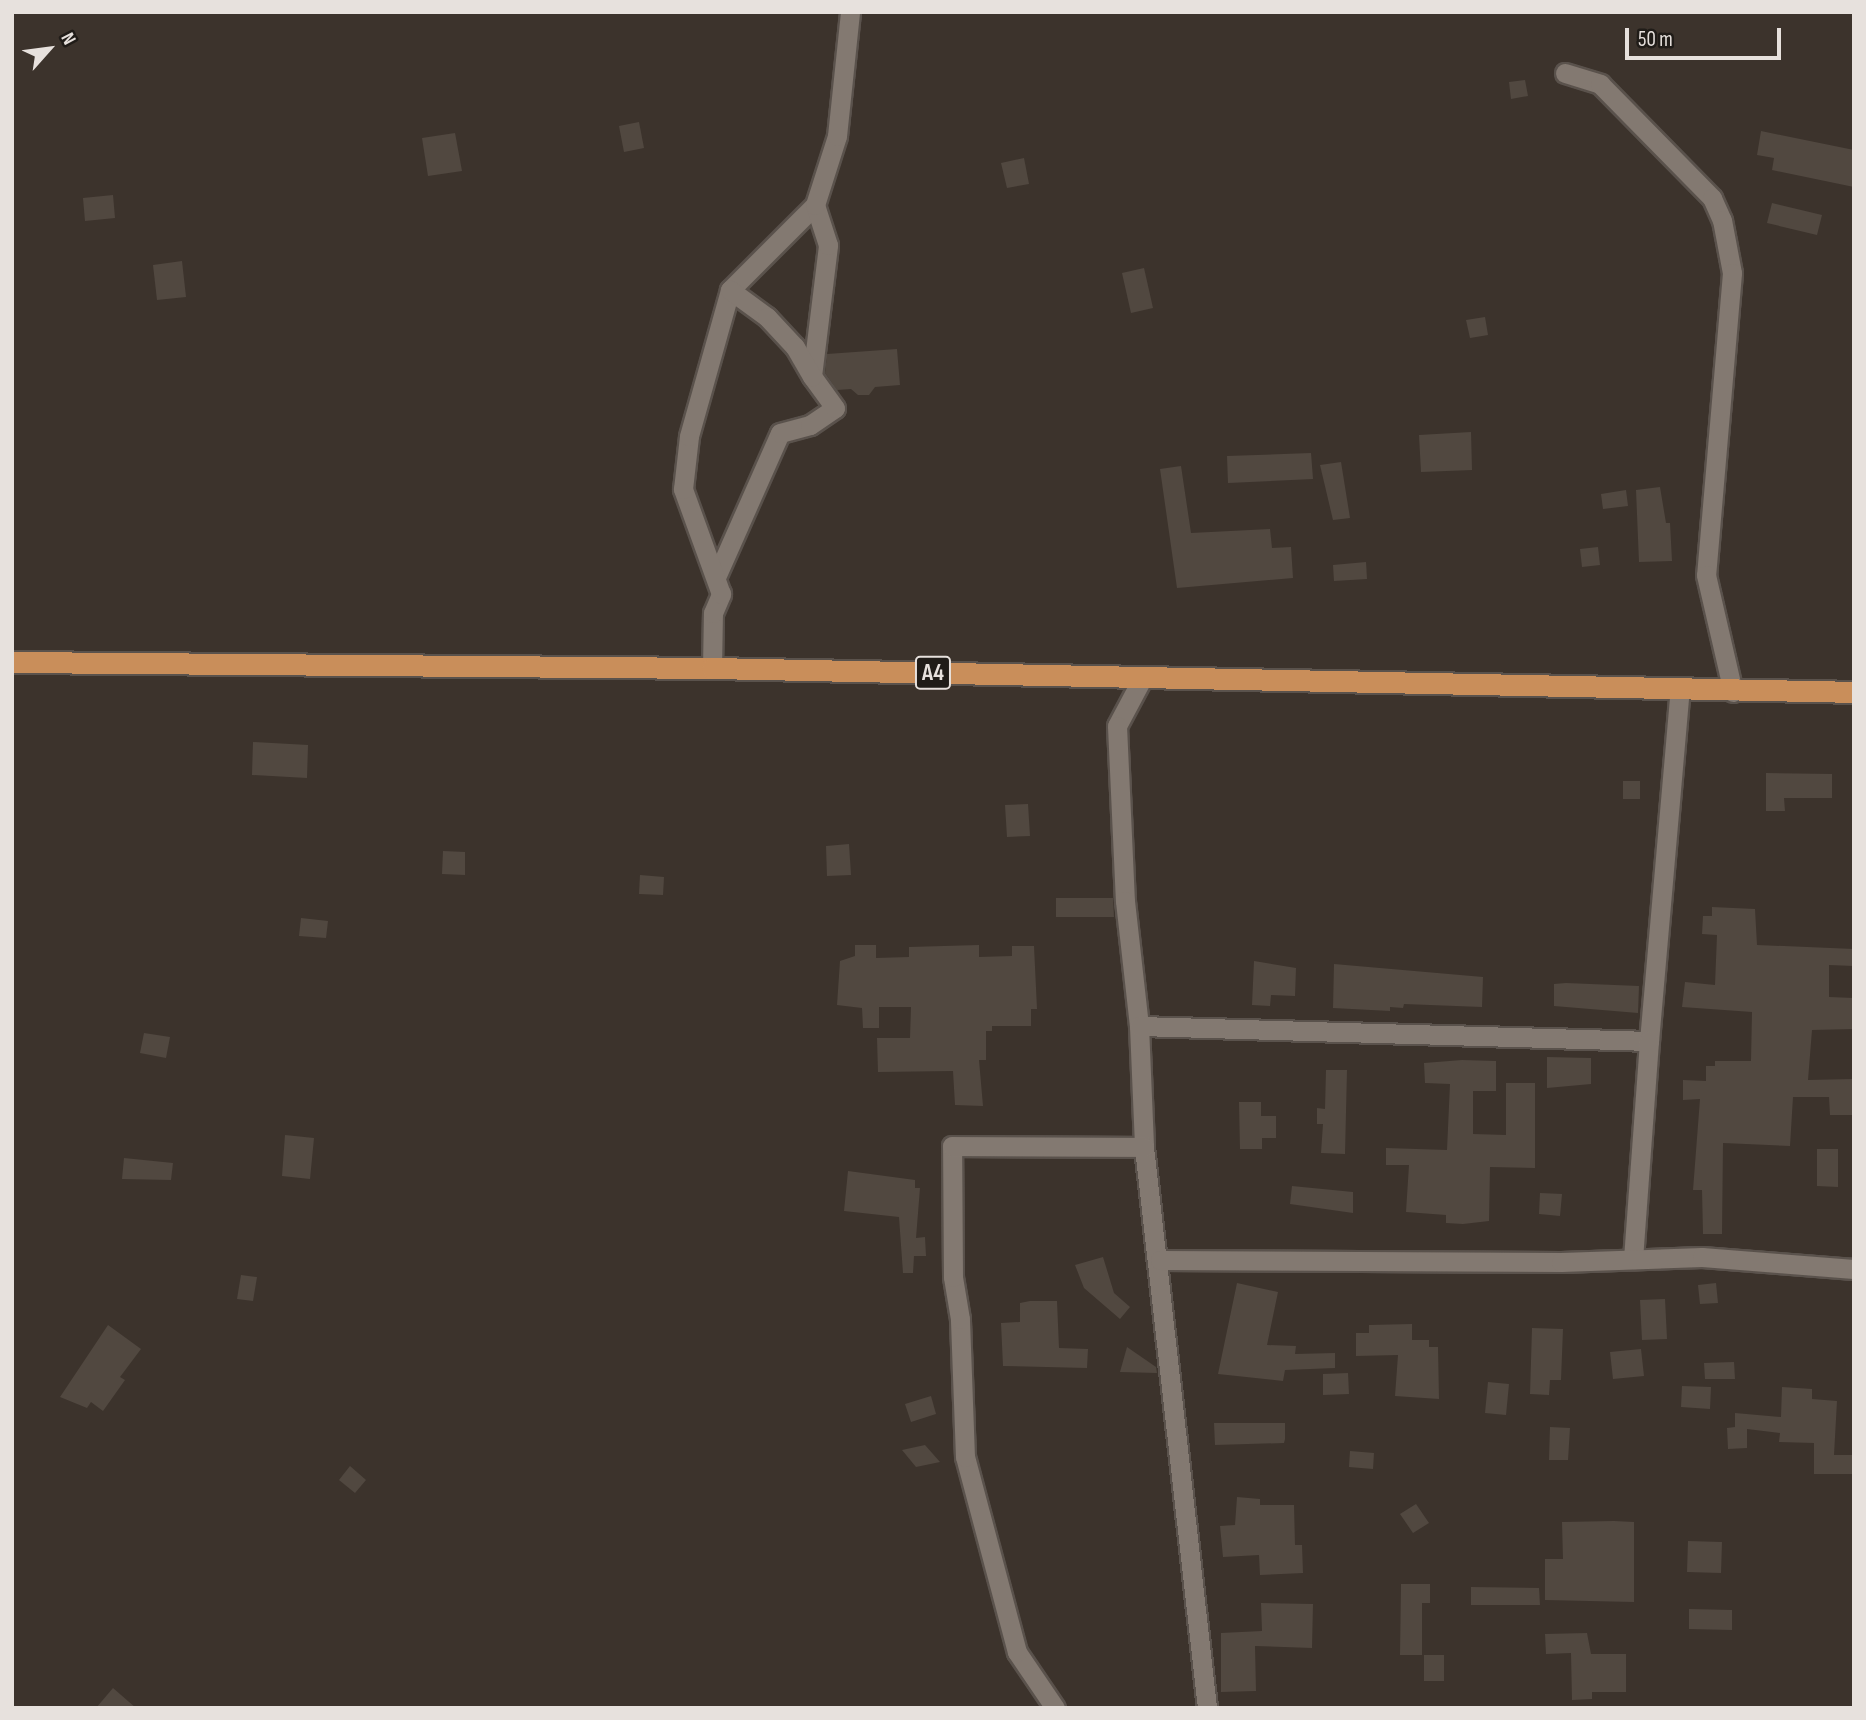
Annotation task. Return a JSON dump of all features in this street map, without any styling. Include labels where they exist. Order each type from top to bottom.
[{"type":"highway","name":"A4","points":[[12,662],[712,668],[1733,692],[1854,692]]},
{"type":"street","points":[[712,668],[713,613],[721,594],[717,575],[683,489],[689,436],[730,290],[815,205],[837,136],[850,12]]},
{"type":"street","points":[[1565,73],[1600,84],[1712,198],[1722,220],[1732,272],[1706,575],[1733,692]]},
{"type":"street","points":[[812,376],[828,245],[815,205]]},
{"type":"street","points":[[717,575],[780,433],[810,425],[835,408],[794,347],[767,317],[730,290]]},
{"type":"street","points":[[1143,677],[1117,726],[1125,901],[1139,1027],[1144,1147],[1160,1259],[1207,1708]]},
{"type":"street","points":[[1633,1259],[1680,690]]},
{"type":"street","points":[[1139,1027],[1649,1041]]},
{"type":"street","points":[[1055,1708],[1017,1652],[965,1457],[960,1319],[953,1277],[952,1146],[1144,1147]]},
{"type":"street","points":[[1160,1259],[1633,1259],[1702,1256],[1854,1269]]},
{"type":"building","points":[[1525,80],[1528,96],[1511,99],[1509,82]]},
{"type":"building","points":[[639,122],[644,148],[624,152],[619,126]]},
{"type":"building","points":[[1761,131],[1854,150],[1854,187],[1772,170],[1774,158],[1757,155]]},
{"type":"building","points":[[455,133],[462,171],[428,176],[422,138]]},
{"type":"building","points":[[1024,158],[1029,184],[1007,188],[1001,163]]},
{"type":"building","points":[[113,195],[115,218],[85,221],[83,198]]},
{"type":"building","points":[[1772,203],[1822,215],[1817,235],[1767,223]]},
{"type":"building","points":[[182,261],[186,297],[157,300],[153,265]]},
{"type":"building","points":[[1144,268],[1153,308],[1131,313],[1122,273]]},
{"type":"building","points":[[1485,317],[1488,335],[1470,338],[1466,320]]},
{"type":"building","points":[[897,349],[900,385],[875,387],[869,395],[858,395],[851,389],[837,390],[825,373],[827,354]]},
{"type":"building","points":[[1471,432],[1472,470],[1421,472],[1419,435]]},
{"type":"building","points":[[1311,453],[1313,479],[1228,483],[1227,456]]},
{"type":"building","points":[[1341,462],[1350,518],[1333,520],[1320,465]]},
{"type":"building","points":[[1181,466],[1191,533],[1270,529],[1272,548],[1291,547],[1293,578],[1177,588],[1160,469]]},
{"type":"building","points":[[1660,487],[1666,523],[1670,523],[1672,561],[1639,562],[1636,490]]},
{"type":"building","points":[[1626,490],[1628,506],[1603,509],[1601,494]]},
{"type":"building","points":[[1598,547],[1600,565],[1582,567],[1580,549]]},
{"type":"building","points":[[1366,562],[1367,579],[1334,581],[1333,565]]},
{"type":"building","points":[[253,742],[308,745],[307,778],[252,775]]},
{"type":"building","points":[[1766,773],[1832,774],[1832,798],[1784,798],[1785,811],[1766,811]]},
{"type":"building","points":[[1623,781],[1640,781],[1640,799],[1623,799]]},
{"type":"building","points":[[1028,804],[1030,836],[1007,837],[1005,805]]},
{"type":"building","points":[[849,844],[851,875],[827,876],[826,846]]},
{"type":"building","points":[[443,851],[465,852],[465,875],[442,874]]},
{"type":"building","points":[[640,875],[664,877],[663,895],[639,894]]},
{"type":"building","points":[[1056,898],[1113,898],[1114,917],[1056,917]]},
{"type":"building","points":[[1712,907],[1755,909],[1757,945],[1854,949],[1854,966],[1829,965],[1829,997],[1854,998],[1854,1029],[1812,1030],[1808,1080],[1854,1079],[1854,1115],[1830,1115],[1829,1097],[1793,1097],[1790,1146],[1723,1143],[1722,1234],[1703,1234],[1702,1190],[1693,1190],[1700,1099],[1683,1100],[1683,1080],[1706,1081],[1706,1066],[1715,1066],[1715,1061],[1751,1061],[1752,1012],[1682,1007],[1685,982],[1715,985],[1717,935],[1702,934],[1703,916],[1712,916]]},
{"type":"building","points":[[301,918],[328,921],[326,938],[299,936]]},
{"type":"building","points":[[855,945],[876,945],[876,958],[909,957],[909,947],[979,945],[979,957],[1012,956],[1012,946],[1034,946],[1037,1009],[1031,1009],[1031,1026],[992,1026],[992,1031],[986,1031],[986,1060],[979,1060],[983,1106],[955,1105],[953,1071],[878,1072],[877,1038],[910,1038],[911,1007],[879,1007],[879,1028],[863,1028],[862,1008],[837,1005],[840,961],[855,956]]},
{"type":"building","points":[[1254,961],[1296,968],[1295,996],[1271,995],[1270,1006],[1252,1005]]},
{"type":"building","points":[[1334,964],[1483,977],[1482,1007],[1404,1004],[1403,1008],[1390,1007],[1390,1011],[1333,1008]]},
{"type":"building","points":[[1554,984],[1639,986],[1638,1013],[1554,1006]]},
{"type":"building","points":[[144,1033],[170,1037],[166,1058],[140,1053]]},
{"type":"building","points":[[1547,1057],[1591,1058],[1591,1084],[1547,1088]]},
{"type":"building","points":[[1496,1061],[1496,1091],[1473,1091],[1473,1134],[1506,1135],[1506,1083],[1535,1083],[1535,1168],[1490,1167],[1489,1221],[1463,1224],[1446,1223],[1446,1215],[1406,1212],[1409,1165],[1386,1165],[1386,1148],[1447,1150],[1450,1084],[1425,1083],[1424,1063]]},
{"type":"building","points":[[1326,1070],[1347,1070],[1345,1154],[1321,1153],[1323,1124],[1317,1124],[1317,1108],[1325,1109]]},
{"type":"building","points":[[1239,1102],[1261,1102],[1261,1116],[1276,1116],[1276,1138],[1262,1138],[1262,1149],[1240,1149]]},
{"type":"building","points":[[285,1135],[314,1138],[310,1179],[282,1176]]},
{"type":"building","points":[[1817,1149],[1838,1149],[1838,1187],[1817,1186]]},
{"type":"building","points":[[124,1158],[173,1163],[171,1180],[122,1179]]},
{"type":"building","points":[[848,1171],[915,1180],[915,1188],[920,1188],[916,1238],[925,1237],[926,1256],[914,1256],[913,1273],[903,1273],[899,1217],[844,1211]]},
{"type":"building","points":[[1292,1186],[1353,1192],[1353,1213],[1290,1204]]},
{"type":"building","points":[[1540,1193],[1562,1194],[1560,1216],[1539,1214]]},
{"type":"building","points":[[1103,1257],[1114,1293],[1130,1307],[1120,1319],[1084,1288],[1075,1265]]},
{"type":"building","points":[[241,1275],[257,1277],[253,1301],[237,1299]]},
{"type":"building","points":[[1237,1283],[1278,1292],[1267,1345],[1296,1346],[1295,1354],[1335,1353],[1335,1368],[1285,1370],[1283,1381],[1218,1374]]},
{"type":"building","points":[[1716,1283],[1718,1303],[1700,1304],[1698,1285]]},
{"type":"building","points":[[1665,1299],[1667,1339],[1642,1340],[1640,1300]]},
{"type":"building","points":[[1057,1301],[1059,1348],[1088,1349],[1087,1368],[1003,1366],[1001,1323],[1020,1322],[1020,1303]]},
{"type":"building","points":[[1412,1324],[1412,1340],[1429,1340],[1429,1347],[1438,1347],[1439,1399],[1395,1396],[1398,1355],[1356,1356],[1356,1333],[1369,1333],[1369,1325]]},
{"type":"building","points":[[108,1325],[141,1349],[120,1377],[125,1380],[103,1411],[91,1402],[87,1408],[60,1397]]},
{"type":"building","points":[[1532,1328],[1563,1329],[1561,1380],[1550,1380],[1549,1395],[1530,1394]]},
{"type":"building","points":[[1127,1347],[1156,1367],[1157,1373],[1120,1372]]},
{"type":"building","points":[[1641,1349],[1644,1376],[1613,1379],[1610,1352]]},
{"type":"building","points":[[1734,1362],[1735,1379],[1705,1379],[1704,1363]]},
{"type":"building","points":[[1348,1373],[1349,1394],[1323,1395],[1323,1374]]},
{"type":"building","points":[[1488,1382],[1509,1384],[1506,1415],[1485,1413]]},
{"type":"building","points":[[1682,1386],[1711,1387],[1710,1409],[1681,1407]]},
{"type":"building","points":[[1782,1387],[1812,1389],[1812,1399],[1837,1401],[1834,1455],[1854,1455],[1854,1474],[1814,1474],[1814,1443],[1779,1442],[1780,1433],[1747,1429],[1747,1448],[1728,1449],[1727,1428],[1735,1427],[1735,1413],[1781,1417]]},
{"type":"building","points":[[931,1396],[936,1414],[911,1422],[905,1404]]},
{"type":"building","points":[[1214,1423],[1285,1423],[1284,1443],[1215,1445]]},
{"type":"building","points":[[1550,1427],[1570,1428],[1568,1460],[1549,1460]]},
{"type":"building","points":[[925,1445],[940,1462],[916,1467],[902,1450]]},
{"type":"building","points":[[1350,1451],[1374,1453],[1373,1469],[1349,1467]]},
{"type":"building","points":[[350,1466],[366,1480],[355,1493],[339,1480]]},
{"type":"building","points":[[1237,1497],[1260,1499],[1260,1505],[1294,1505],[1295,1545],[1302,1545],[1303,1573],[1260,1575],[1259,1555],[1223,1557],[1220,1526],[1235,1525]]},
{"type":"building","points":[[1416,1504],[1429,1523],[1413,1533],[1400,1514]]},
{"type":"building","points":[[1562,1522],[1634,1522],[1634,1602],[1545,1600],[1545,1559],[1563,1559]]},
{"type":"building","points":[[1688,1541],[1722,1542],[1721,1573],[1687,1572]]},
{"type":"building","points":[[1401,1584],[1430,1584],[1430,1603],[1422,1603],[1422,1655],[1400,1655]]},
{"type":"building","points":[[1471,1587],[1539,1588],[1540,1605],[1471,1605]]},
{"type":"building","points":[[1261,1603],[1313,1604],[1312,1648],[1255,1646],[1256,1691],[1221,1692],[1221,1633],[1262,1631]]},
{"type":"building","points":[[1689,1609],[1732,1610],[1732,1630],[1689,1629]]},
{"type":"building","points":[[1587,1633],[1591,1654],[1626,1654],[1626,1692],[1592,1692],[1592,1699],[1572,1700],[1571,1653],[1546,1654],[1545,1634]]},
{"type":"building","points":[[1424,1655],[1444,1655],[1444,1681],[1424,1681]]},
{"type":"building","points":[[113,1688],[136,1708],[96,1708]]}]
